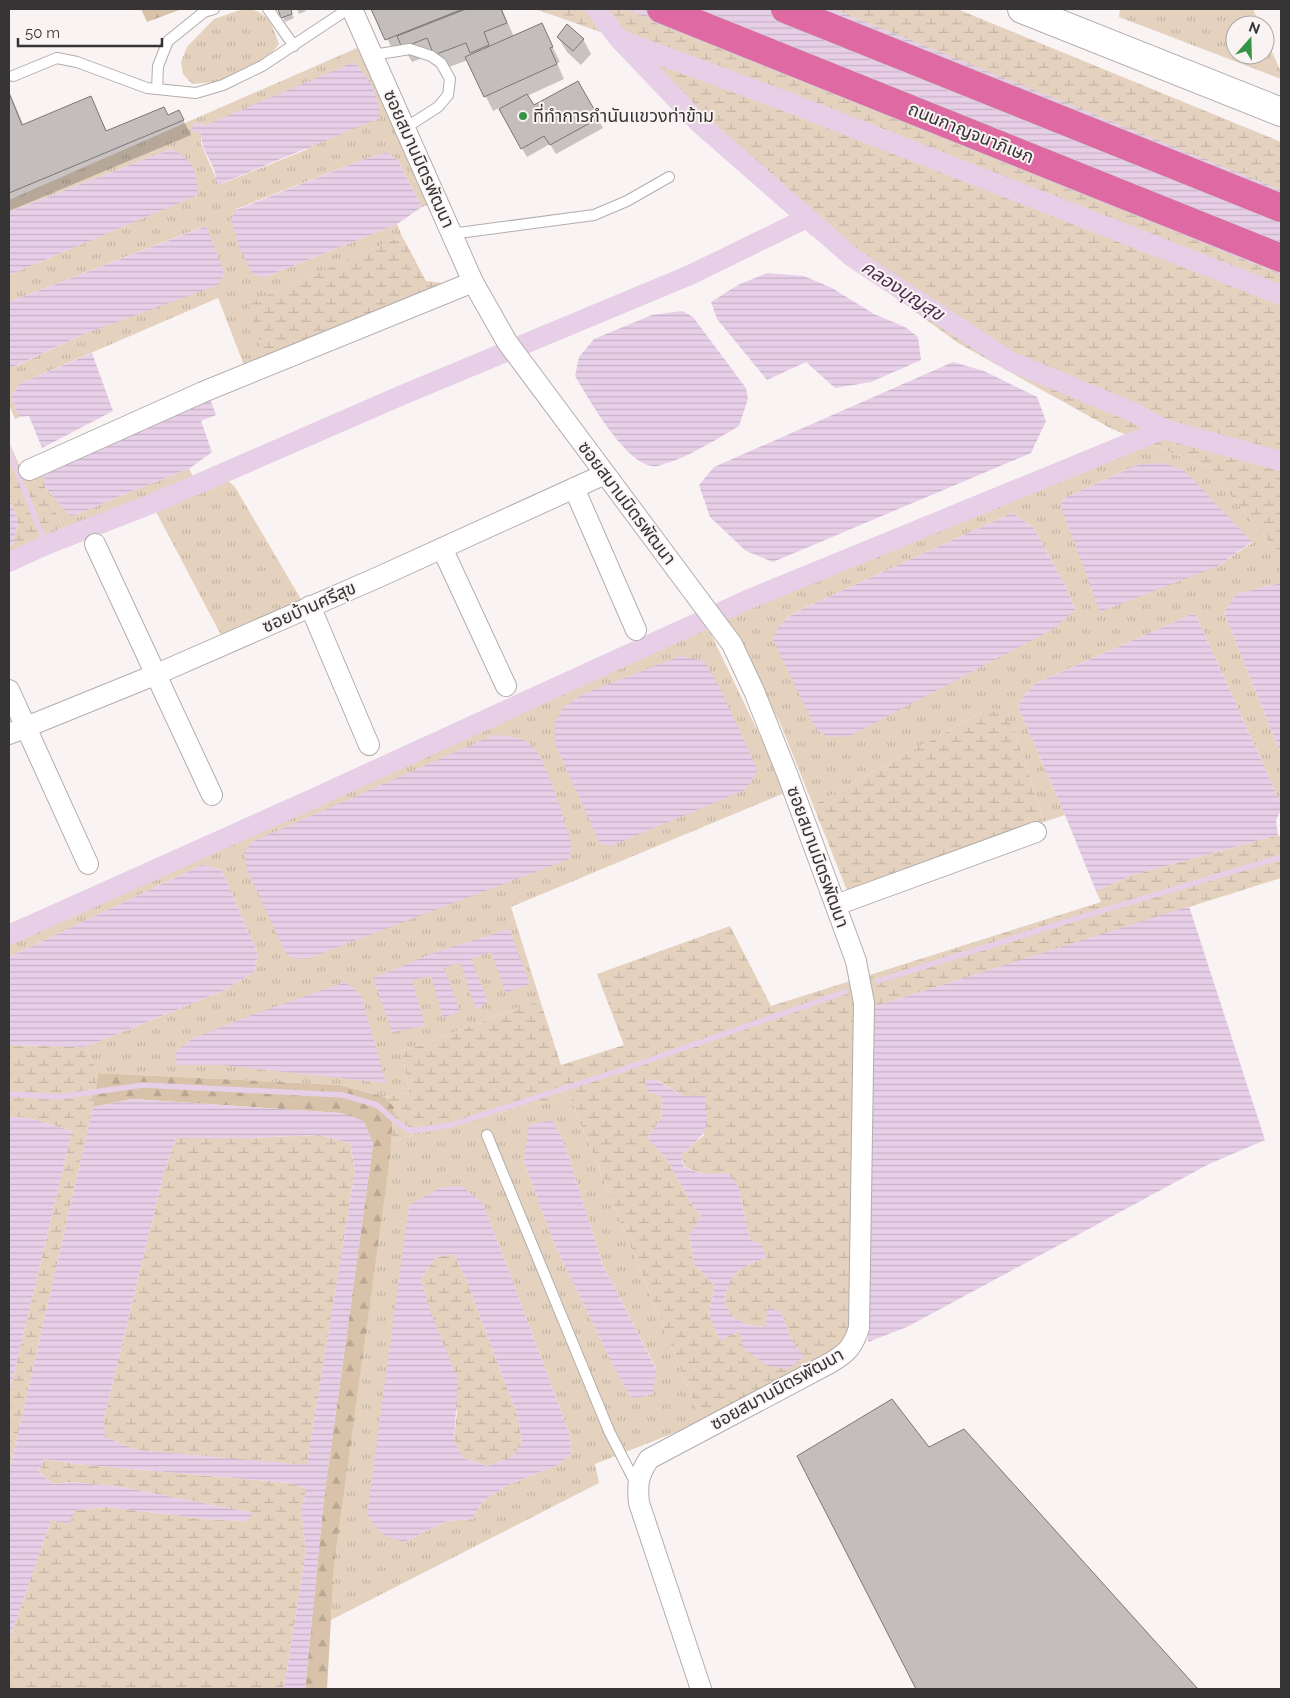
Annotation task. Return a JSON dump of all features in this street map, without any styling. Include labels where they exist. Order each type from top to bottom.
[{"type":"highway","name":"ถนนกาญจนาภิเษก","points":[[661,9],[1281,258]]},
{"type":"highway","points":[[785,9],[1281,208]]},
{"type":"main road","points":[[1022,9],[1281,112]]},
{"type":"street","name":"ซอยสมานมิตรพัฒนา","points":[[352,9],[473,282],[511,349],[732,644],[754,691],[785,767],[856,961],[864,1003],[859,1328],[855,1342],[844,1354],[830,1363],[648,1460],[640,1472],[638,1487],[639,1503],[700,1689]]},
{"type":"street","points":[[29,470],[203,392],[473,282]]},
{"type":"street","name":"ซอยบ้านศรีสุข","points":[[17,730],[157,674],[605,474]]},
{"type":"street","points":[[574,488],[636,630]]},
{"type":"street","points":[[95,544],[212,796]]},
{"type":"street","points":[[442,548],[506,686]]},
{"type":"street","points":[[310,606],[369,745]]},
{"type":"street","points":[[9,690],[17,730],[88,864]]},
{"type":"street","points":[[836,905],[1036,832]]},
{"type":"lane","points":[[157,89],[158,66],[168,41],[204,12],[214,9]]},
{"type":"lane","points":[[268,9],[294,46]]},
{"type":"lane","points":[[13,76],[57,58],[77,62],[147,88],[196,93],[223,85],[262,66],[348,9]]},
{"type":"lane","points":[[373,55],[410,50],[431,56],[441,63],[450,79],[448,96],[438,107],[405,128]]},
{"type":"lane","points":[[452,234],[594,214],[627,201],[669,177]]},
{"type":"lane","points":[[487,1135],[609,1431],[638,1487]]},
{"type":"green space","points":[[141,9],[182,9],[147,22]]},
{"type":"green space","points":[[243,9],[263,15],[271,24],[279,44],[266,60],[234,77],[215,82],[192,84],[183,74],[181,62],[187,47],[214,19]]},
{"type":"green space","points":[[535,9],[957,9],[1281,142],[1281,557],[1208,467],[1112,429],[958,343],[811,235],[693,127],[609,35]]},
{"type":"green space","points":[[1120,9],[1253,9],[1256,15],[1225,15],[1225,58],[1119,17]]},
{"type":"green space","points":[[357,48],[377,85],[430,204],[422,207],[398,161],[387,152],[236,209],[263,278],[397,224],[402,236],[249,303],[265,360],[245,368],[218,298],[19,384],[11,396],[19,417],[15,419],[9,404],[9,367],[14,367],[84,334],[205,226],[9,302],[9,275],[197,195],[171,149],[9,212],[9,200]],"holes":[[[193,123],[308,149],[219,185],[201,144],[201,134]]]},
{"type":"green space","points":[[1275,58],[1281,72],[1281,79],[1244,65],[1275,65]]},
{"type":"green space","points":[[402,236],[426,281],[451,284],[265,360],[248,303]]},
{"type":"green space","points":[[1130,436],[1208,467],[1281,557],[1281,583],[1236,594],[1224,613],[1281,754],[1281,804],[1195,613],[1036,683],[1022,698],[1018,707],[1065,815],[1044,822],[1014,728],[986,710],[813,805],[781,725],[719,607]],"holes":[[[1140,464],[1252,542],[1252,543],[1218,566],[1060,504],[1066,497]],[[1012,513],[1033,527],[1066,587],[1075,610],[787,617]]]},
{"type":"green space","points":[[9,442],[20,467],[42,456],[45,487],[69,543],[9,568],[9,547],[13,544],[18,522],[9,498]]},
{"type":"green space","points":[[189,469],[200,488],[223,476],[235,487],[302,601],[222,637],[154,508],[69,543],[45,487],[71,517]]},
{"type":"green space","points":[[689,621],[710,632],[787,792],[511,907],[540,1000],[402,1052],[409,1092],[385,1097],[339,1085],[98,1073],[85,1047],[223,991],[254,972],[258,954],[221,869],[202,865],[9,957],[9,924]]},
{"type":"green space","points":[[986,710],[1002,713],[1014,728],[1044,822],[848,893],[813,805]]},
{"type":"green space","points":[[1278,835],[1281,837],[1281,878],[873,1007],[852,1334],[836,1349],[702,1422],[569,1095],[391,1141],[394,1107],[385,1097],[409,1092],[402,1052],[540,1000],[561,1065],[624,1045],[597,974],[730,926],[771,1006],[1101,902],[1096,891],[1133,875]],"holes":[[[657,1080],[683,1096],[704,1135],[681,1155],[685,1167],[739,1188],[750,1240],[767,1257],[740,1268],[729,1282],[724,1301],[731,1316],[748,1325],[766,1327],[781,1312],[791,1339],[803,1357],[739,1331],[720,1340],[709,1313],[715,1285],[694,1265],[689,1236],[701,1216],[691,1203],[666,1158],[647,1138],[662,1117],[661,1096]]]},
{"type":"green space","points":[[9,1045],[85,1047],[98,1073],[93,1107],[9,1473],[9,1394],[72,1131],[29,1118],[9,1117]]},
{"type":"green space","points":[[98,1073],[339,1085],[385,1097],[394,1107],[390,1156],[334,1566],[327,1689],[305,1689],[324,1498],[373,1144],[364,1122],[341,1113],[132,1099],[93,1107]]},
{"type":"green space","points":[[569,1095],[702,1422],[595,1464],[599,1483],[331,1620],[334,1566],[391,1141]],"holes":[[[565,1145],[602,1263],[656,1368],[632,1399],[617,1373],[553,1241],[524,1161]],[[482,1202],[569,1433],[572,1453],[558,1465],[506,1486],[483,1501],[472,1519],[447,1521],[404,1542],[394,1322],[409,1206]]]},
{"type":"green space","points":[[319,1135],[350,1143],[355,1170],[307,1466],[137,1450],[104,1437],[104,1418],[164,1172],[176,1138],[248,1138]]},
{"type":"green space","points":[[454,1254],[467,1282],[518,1417],[522,1444],[512,1457],[487,1466],[463,1458],[454,1440],[457,1412],[421,1279],[436,1257]]},
{"type":"green space","points":[[44,1459],[76,1464],[290,1483],[307,1489],[301,1508],[306,1551],[284,1689],[9,1689],[9,1641],[51,1520],[75,1510],[107,1507],[205,1519],[247,1521],[252,1513],[122,1487],[71,1482],[52,1484],[39,1471]]},
{"type":"shaded area","points":[[626,9],[834,9],[1281,190],[1281,275]]},
{"type":"shaded area","points":[[354,62],[372,87],[378,102],[380,118],[218,185],[213,168],[204,150],[201,134],[192,131],[193,123],[206,125]]},
{"type":"shaded area","points":[[171,149],[185,157],[193,167],[197,180],[198,195],[9,275],[9,212]]},
{"type":"shaded area","points":[[387,152],[398,161],[422,207],[397,224],[263,278],[252,273],[239,247],[231,219],[236,210]]},
{"type":"shaded area","points":[[206,226],[223,269],[223,277],[218,285],[84,334],[13,367],[9,367],[9,302]]},
{"type":"shaded area","points":[[767,273],[804,276],[832,288],[874,314],[905,327],[918,337],[921,360],[871,382],[835,388],[806,362],[767,380],[717,319],[711,302],[738,285]]},
{"type":"shaded area","points":[[682,311],[693,317],[746,388],[748,399],[739,426],[674,461],[654,466],[642,463],[620,443],[598,414],[575,376],[579,357],[594,339],[652,315]]},
{"type":"shaded area","points":[[92,353],[113,411],[42,448],[29,416],[19,417],[11,396],[19,384]]},
{"type":"shaded area","points":[[953,362],[984,371],[1037,397],[1046,421],[1031,453],[773,562],[746,551],[710,517],[699,485],[714,467]]},
{"type":"shaded area","points":[[209,396],[216,415],[201,421],[212,452],[189,469],[71,517],[45,487],[43,469]]},
{"type":"shaded area","points":[[1164,463],[1184,470],[1252,542],[1218,566],[1100,612],[1060,504],[1066,497],[1140,464]]},
{"type":"shaded area","points":[[9,498],[18,522],[13,544],[9,547]]},
{"type":"shaded area","points":[[1012,513],[1033,527],[1066,587],[1075,610],[1055,628],[850,736],[828,737],[816,729],[773,640],[781,624],[788,617],[804,608]]},
{"type":"shaded area","points":[[1281,583],[1281,754],[1224,613],[1236,594]]},
{"type":"shaded area","points":[[1195,613],[1281,804],[1276,821],[1278,835],[1133,875],[1096,891],[1018,707],[1022,698],[1036,683]]},
{"type":"shaded area","points":[[680,656],[704,661],[719,686],[758,771],[745,790],[611,846],[600,844],[556,746],[554,724],[563,708],[581,695]]},
{"type":"shaded area","points":[[494,735],[523,740],[537,752],[555,792],[572,845],[569,859],[309,958],[295,959],[286,954],[247,870],[244,853],[252,842]]},
{"type":"shaded area","points":[[202,865],[221,869],[258,954],[254,972],[223,991],[85,1047],[9,1045],[9,957]]},
{"type":"shaded area","points":[[1189,906],[1265,1140],[1209,1164],[907,1327],[868,1342],[873,1007]]},
{"type":"shaded area","points":[[509,929],[530,984],[506,993],[491,952],[471,959],[488,1002],[476,1010],[460,962],[444,968],[460,1011],[443,1018],[431,976],[412,980],[425,1026],[392,1032],[373,978],[436,952]]},
{"type":"shaded area","points":[[345,982],[361,995],[386,1083],[223,1065],[177,1065],[175,1052],[193,1038]]},
{"type":"shaded area","points":[[645,1080],[656,1080],[683,1096],[705,1096],[707,1117],[705,1130],[702,1136],[681,1155],[684,1167],[702,1174],[728,1173],[739,1188],[750,1240],[761,1244],[767,1257],[749,1264],[733,1276],[724,1301],[731,1316],[748,1325],[766,1327],[767,1307],[781,1312],[791,1339],[804,1357],[788,1369],[768,1366],[744,1349],[739,1331],[720,1341],[709,1313],[715,1285],[694,1265],[689,1235],[701,1216],[691,1203],[666,1158],[647,1138],[662,1117],[661,1096],[648,1092]]},
{"type":"shaded area","points":[[132,1099],[341,1113],[364,1121],[373,1144],[324,1498],[305,1689],[284,1689],[306,1551],[301,1508],[307,1489],[290,1483],[76,1464],[44,1459],[39,1471],[52,1484],[71,1482],[122,1487],[253,1513],[247,1521],[205,1519],[107,1507],[75,1510],[69,1524],[51,1520],[9,1641],[9,1473],[93,1107]],"holes":[[[319,1135],[350,1143],[355,1170],[307,1465],[137,1450],[105,1437],[104,1418],[164,1172],[176,1138],[248,1138]]]},
{"type":"shaded area","points":[[9,1117],[29,1118],[72,1131],[9,1394]]},
{"type":"shaded area","points":[[552,1120],[565,1145],[602,1263],[656,1369],[653,1394],[632,1399],[617,1373],[553,1241],[524,1161],[529,1125]]},
{"type":"shaded area","points":[[461,1186],[482,1202],[569,1433],[572,1453],[558,1465],[506,1486],[483,1501],[472,1519],[447,1521],[404,1542],[382,1533],[367,1514],[409,1205],[440,1188]],"holes":[[[454,1254],[467,1282],[518,1417],[522,1444],[512,1457],[487,1466],[463,1458],[454,1440],[458,1380],[430,1311],[421,1279],[436,1257]]]},
{"type":"building","points":[[278,9],[291,9],[292,14],[281,18]]},
{"type":"building","points":[[371,9],[463,9],[385,40]]},
{"type":"building","points":[[466,9],[501,9],[507,23],[484,32],[489,45],[470,53],[466,43],[434,55],[427,38],[402,48],[397,36]]},
{"type":"building","points":[[542,23],[553,47],[550,48],[557,64],[484,97],[465,57]]},
{"type":"building","points":[[567,24],[584,39],[573,51],[557,37]]},
{"type":"building","points":[[578,81],[599,118],[550,145],[544,136],[521,149],[499,109],[527,94],[534,105]]},
{"type":"building","points":[[9,93],[22,125],[91,96],[106,131],[164,107],[168,115],[179,110],[184,120],[9,193]]},
{"type":"building","points":[[892,1399],[929,1447],[964,1429],[1198,1689],[916,1689],[797,1456]]},
{"type":"waterway","name":"คลองบุญสุข","points":[[596,9],[618,38],[700,124],[853,258],[1010,361],[1135,413],[1164,429],[1281,461]]},
{"type":"waterway","points":[[623,41],[785,101],[1281,295]]},
{"type":"waterway","points":[[9,562],[46,545],[159,501],[400,396],[690,275],[807,218]]},
{"type":"waterway","points":[[9,935],[747,600],[1164,429]]},
{"type":"waterway","points":[[9,451],[46,545]]},
{"type":"waterway","points":[[878,981],[1281,857]]},
{"type":"waterway","points":[[9,1094],[59,1097],[143,1085],[343,1095],[377,1105],[410,1131],[451,1125],[621,1070],[845,992]]},
{"type":"place","name":"ที่ทำการกำนันแขวงท่าข้าม","points":[[523,116]]}]
